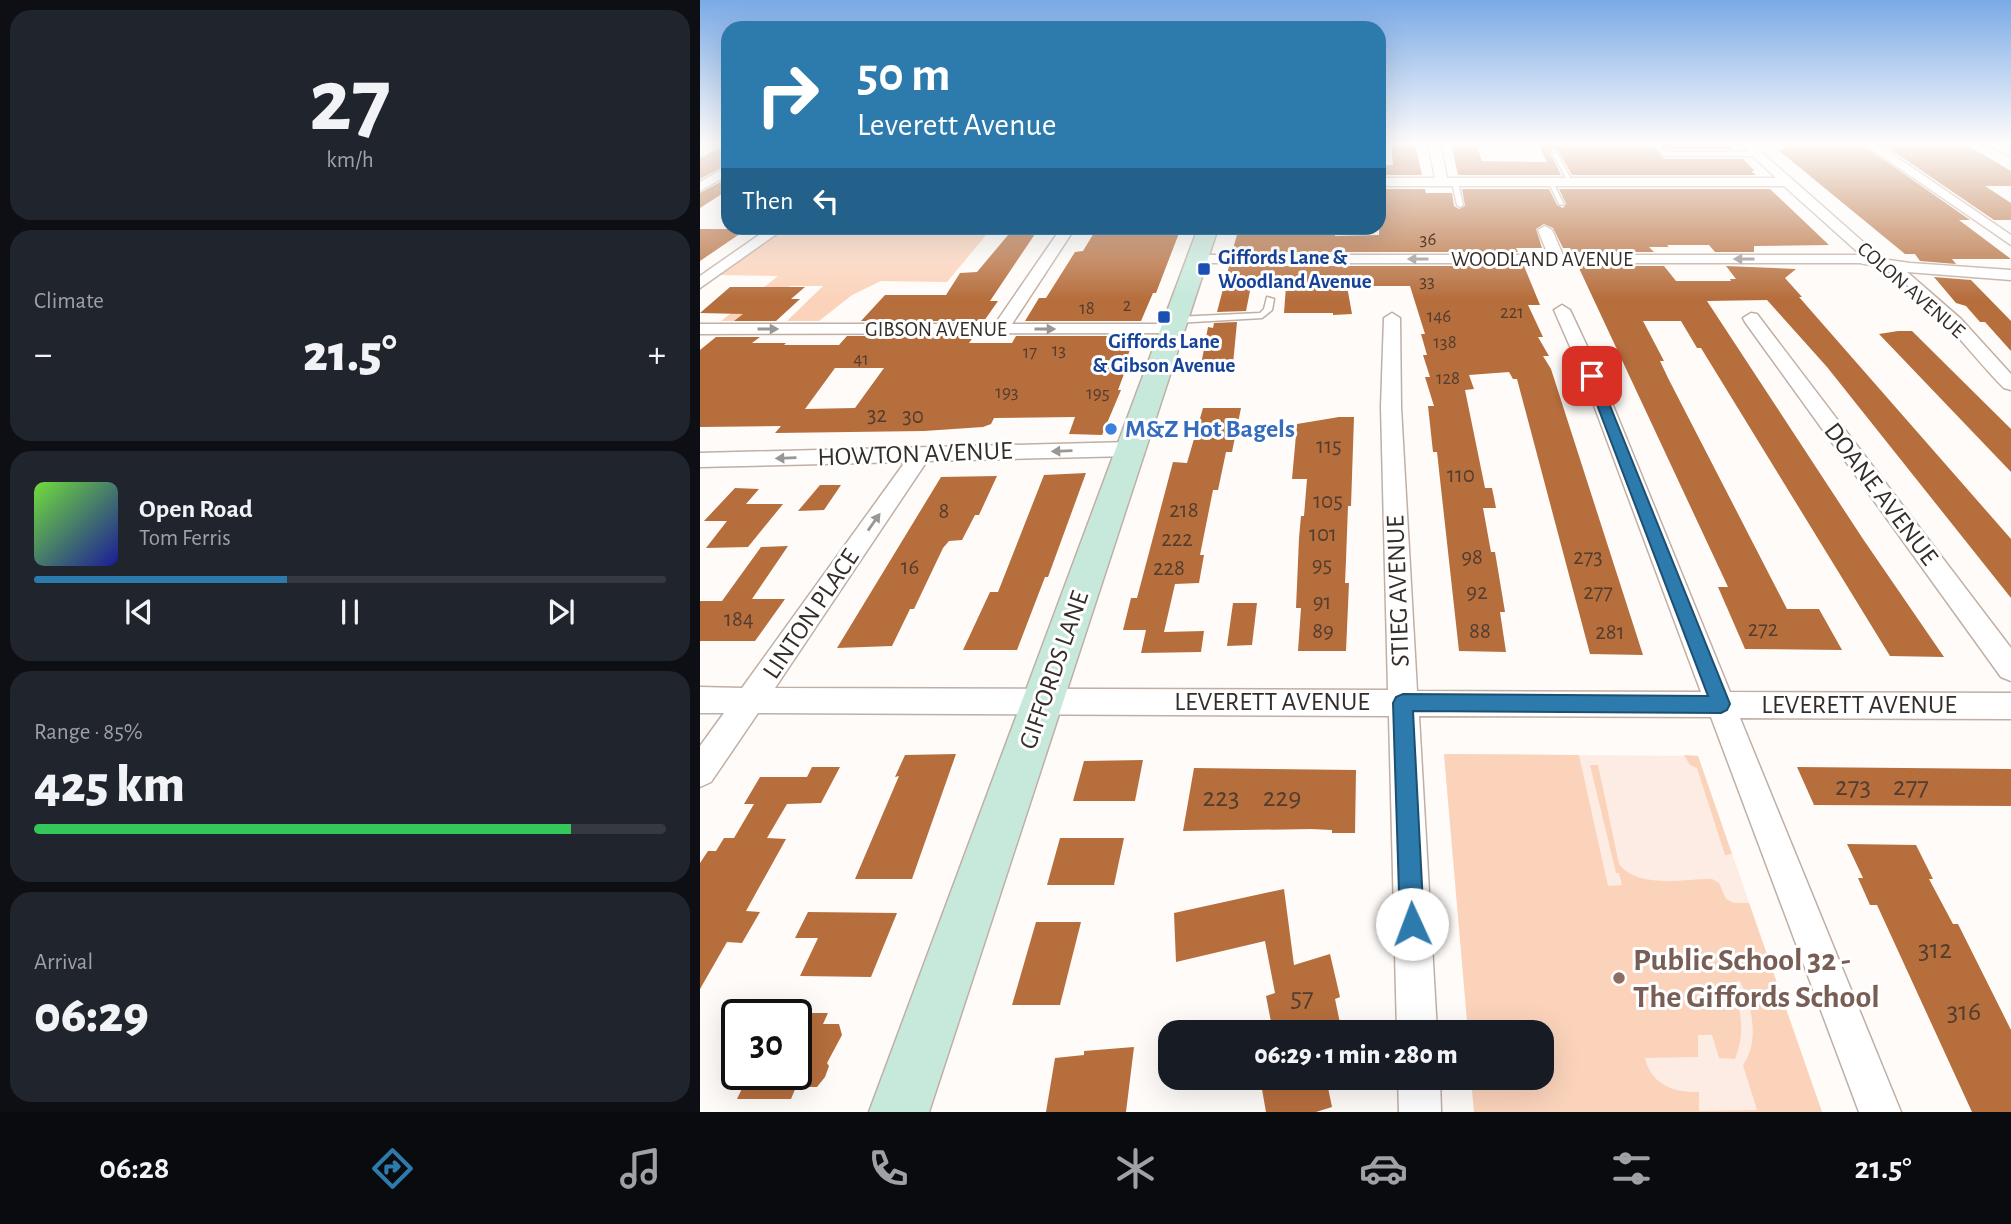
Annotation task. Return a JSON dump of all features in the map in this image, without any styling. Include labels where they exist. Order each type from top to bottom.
[{"type":"street","name":"COLON AVENUE","points":[[1803,195],[1865,251],[1887,264],[1955,323],[1990,365],[2011,384]]},
{"type":"street","points":[[1943,195],[2011,241]]},
{"type":"street","points":[[1545,230],[1557,259]]},
{"type":"street","points":[[700,283],[768,235]]},
{"type":"street","points":[[1000,329],[1063,235]]},
{"type":"street","name":"GIFFORDS LANE","points":[[899,1112],[1206,235]]},
{"type":"street","name":"WOODLAND AVENUE","points":[[1197,259],[1860,259],[1887,264],[2011,275]]},
{"type":"street","points":[[1562,310],[1592,376],[1880,1112]]},
{"type":"street","points":[[819,329],[836,312]]},
{"type":"street","name":"STIEG AVENUE","points":[[1392,318],[1391,407],[1416,1020]]},
{"type":"street","name":"DOANE AVENUE","points":[[1751,318],[2011,669]]},
{"type":"street","name":"GIBSON AVENUE","points":[[700,329],[1000,329],[1174,324]]},
{"type":"street","name":"HOWTON AVENUE","points":[[700,460],[1130,449]]},
{"type":"street","name":"LINTON PLACE","points":[[700,772],[920,454]]},
{"type":"street","name":"LEVERETT AVENUE","points":[[700,700],[2011,706]]},
{"type":"street","points":[[1419,1090],[1420,1112]]},
{"type":"lane","points":[[1455,195],[1460,205]]},
{"type":"lane","points":[[1557,195],[1562,204]]},
{"type":"lane","points":[[1174,324],[1262,315],[1268,310],[1270,299]]},
{"type":"shaded area","points":[[777,235],[986,235],[947,282],[881,281],[852,295],[819,321],[787,321],[823,286],[790,286],[751,321],[721,321],[778,276],[719,275]]},
{"type":"shaded area","name":"Public School 32 - The Giffords School","points":[[1444,754],[1698,756],[1822,1112],[1474,1112],[1472,1090],[1554,1090],[1554,1020],[1467,1020]]},
{"type":"shaded area","name":"Public School 32 - The Giffords School","points":[[1444,754],[1579,755],[1608,886],[1622,885],[1619,873],[1616,873],[1590,765],[1598,765],[1619,864],[1627,872],[1649,880],[1712,879],[1719,883],[1726,899],[1734,903],[1749,903],[1822,1112],[1474,1112],[1472,1090],[1554,1090],[1554,1020],[1467,1020]],"holes":[[[1740,981],[1751,1012],[1753,1034],[1743,1065],[1757,1110],[1699,1111],[1699,1092],[1672,1089],[1652,1074],[1645,1058],[1698,1057],[1698,1035],[1712,1035],[1719,1058],[1735,1059],[1741,1021],[1729,984]]]},
{"type":"shaded area","points":[[1684,755],[1698,756],[1732,854],[1725,855],[1697,768],[1690,765]]},
{"type":"building","points":[[700,195],[720,195],[700,208]]},
{"type":"building","points":[[1386,195],[1452,195],[1454,206],[1459,209],[1465,206],[1463,195],[1552,195],[1557,205],[1563,208],[1566,204],[1562,195],[1776,195],[1829,245],[1754,246],[1754,252],[1715,252],[1709,245],[1667,245],[1669,247],[1649,247],[1654,252],[1572,252],[1570,248],[1563,248],[1553,228],[1544,224],[1536,229],[1542,248],[1516,248],[1518,252],[1232,252],[1237,235],[1386,235]]},
{"type":"building","points":[[1833,195],[1934,195],[1970,220],[1959,220],[2011,259],[1952,259],[1956,264],[1920,261],[1915,254],[1905,254]]},
{"type":"building","points":[[1957,195],[1999,195],[2011,203],[2011,220],[1994,220]]},
{"type":"building","points":[[700,229],[721,229],[721,235],[738,235],[700,261]]},
{"type":"building","points":[[1008,235],[1034,235],[990,301],[998,301],[984,321],[861,321],[885,295],[946,295],[960,273],[977,272]]},
{"type":"building","points":[[1093,235],[1178,235],[1156,293],[1153,293],[1141,321],[1025,321],[1039,298],[1046,298],[1075,252],[1083,251]]},
{"type":"building","points":[[1229,266],[1524,266],[1540,305],[1528,305],[1543,337],[1538,337],[1549,356],[1543,356],[1551,369],[1643,655],[1590,654],[1517,379],[1513,379],[1509,372],[1469,375],[1474,389],[1465,390],[1485,488],[1492,488],[1496,508],[1483,508],[1491,552],[1495,552],[1505,612],[1500,612],[1506,652],[1459,651],[1437,452],[1433,452],[1428,406],[1434,406],[1425,377],[1430,377],[1423,355],[1427,355],[1421,334],[1425,334],[1410,286],[1347,286],[1352,314],[1333,315],[1284,313],[1286,286],[1251,286],[1246,311],[1217,312]]},
{"type":"building","points":[[1578,266],[1664,266],[1676,281],[1736,279],[1726,266],[1796,269],[1785,278],[1802,297],[1799,297],[2011,539],[2011,598],[1827,367],[1767,300],[1707,301],[1944,657],[1890,656],[1701,348],[1697,348],[1681,321],[1643,321],[1664,361],[1660,361],[1668,378],[1787,609],[1819,609],[1842,650],[1745,649],[1718,587],[1728,587]]},
{"type":"building","points":[[1934,277],[1971,280],[2011,321],[2011,351],[1985,322],[1980,322],[1966,306],[1956,303]]},
{"type":"building","points":[[730,287],[805,287],[791,299],[800,299],[776,321],[734,321],[743,314],[700,313]]},
{"type":"building","points":[[1237,322],[1233,364],[1201,365],[1208,327],[1213,328],[1214,323]]},
{"type":"building","points":[[1912,331],[2011,429],[2011,472],[1879,334]]},
{"type":"building","points":[[847,336],[974,336],[969,343],[1012,343],[1016,336],[1135,336],[1118,390],[1121,390],[1102,435],[1069,434],[1075,417],[994,418],[991,424],[983,427],[924,431],[775,433],[781,426],[700,427],[700,350],[716,337],[760,337],[752,343],[839,345]],"holes":[[[835,368],[884,368],[855,408],[805,409]]]},
{"type":"building","points":[[1203,408],[1241,408],[1232,452],[1226,452],[1218,490],[1213,490],[1200,555],[1204,555],[1199,583],[1175,584],[1164,632],[1204,631],[1201,652],[1141,653],[1146,630],[1123,630],[1131,598],[1137,598],[1173,462],[1187,463]]},
{"type":"building","points":[[1354,417],[1345,583],[1349,583],[1346,651],[1298,651],[1301,608],[1296,608],[1299,538],[1307,479],[1292,479],[1297,424]]},
{"type":"building","points":[[1086,473],[1048,577],[1045,577],[1017,650],[963,650],[990,592],[998,592],[1044,475]]},
{"type":"building","points":[[997,476],[979,515],[975,515],[962,540],[949,541],[943,548],[914,609],[910,609],[892,646],[837,648],[941,477]]},
{"type":"building","points":[[820,485],[841,485],[824,510],[798,511]]},
{"type":"building","points":[[735,488],[759,489],[746,504],[783,504],[748,547],[706,548],[727,521],[704,521]]},
{"type":"building","points":[[788,546],[752,599],[785,599],[755,641],[700,641],[700,601],[722,601],[761,547]]},
{"type":"building","points":[[1233,603],[1257,603],[1252,645],[1227,646]]},
{"type":"building","points":[[956,754],[912,879],[855,879],[899,776],[895,777],[905,755]]},
{"type":"building","points":[[1143,760],[1135,801],[1073,801],[1084,761]]},
{"type":"building","points":[[812,767],[840,767],[821,803],[787,804],[767,838],[786,839],[746,911],[760,912],[742,943],[727,942],[700,989],[700,863],[708,851],[716,851],[724,838],[734,838],[754,804],[744,804],[760,777],[807,777]]},
{"type":"building","points":[[1797,767],[2011,769],[2011,806],[1814,805]]},
{"type":"building","points":[[1194,768],[1356,770],[1355,833],[1311,829],[1183,831]]},
{"type":"building","points":[[1060,838],[1124,838],[1114,885],[1047,885]]},
{"type":"building","points":[[1847,844],[1916,845],[1933,879],[1929,879],[1953,924],[1958,924],[2011,1030],[2011,1112],[1972,1112],[1877,905],[1870,905],[1858,878],[1863,878]]},
{"type":"building","points":[[1284,889],[1294,965],[1330,954],[1340,997],[1335,999],[1339,1020],[1271,1020],[1266,996],[1275,993],[1265,941],[1176,962],[1174,913]]},
{"type":"building","points":[[808,912],[897,913],[871,977],[800,976],[818,938],[795,938]]},
{"type":"building","points":[[1036,922],[1081,922],[1060,1005],[1012,1005]]},
{"type":"building","points":[[812,1013],[828,1013],[823,1024],[839,1024],[842,1035],[827,1063],[829,1066],[825,1077],[817,1087],[812,1087]]},
{"type":"building","points":[[1134,1047],[1126,1112],[1046,1112],[1055,1058],[1084,1055],[1084,1051]]},
{"type":"building","points":[[741,1090],[795,1090],[791,1099],[737,1099]]},
{"type":"building","points":[[1262,1090],[1328,1090],[1332,1107],[1316,1112],[1266,1112]]},
{"type":"place","name":"Giffords Lane & Woodland Avenue","points":[[1204,269]]},
{"type":"place","name":"Giffords Lane & Gibson Avenue","points":[[1164,317]]},
{"type":"place","name":"M&Z Hot Bagels","points":[[1111,429]]},
{"type":"place","name":"Public School 32 - The Giffords School","points":[[1619,978]]},
{"type":"route","points":[[1412,924],[1403,703],[1721,704],[1592,376]]}]
